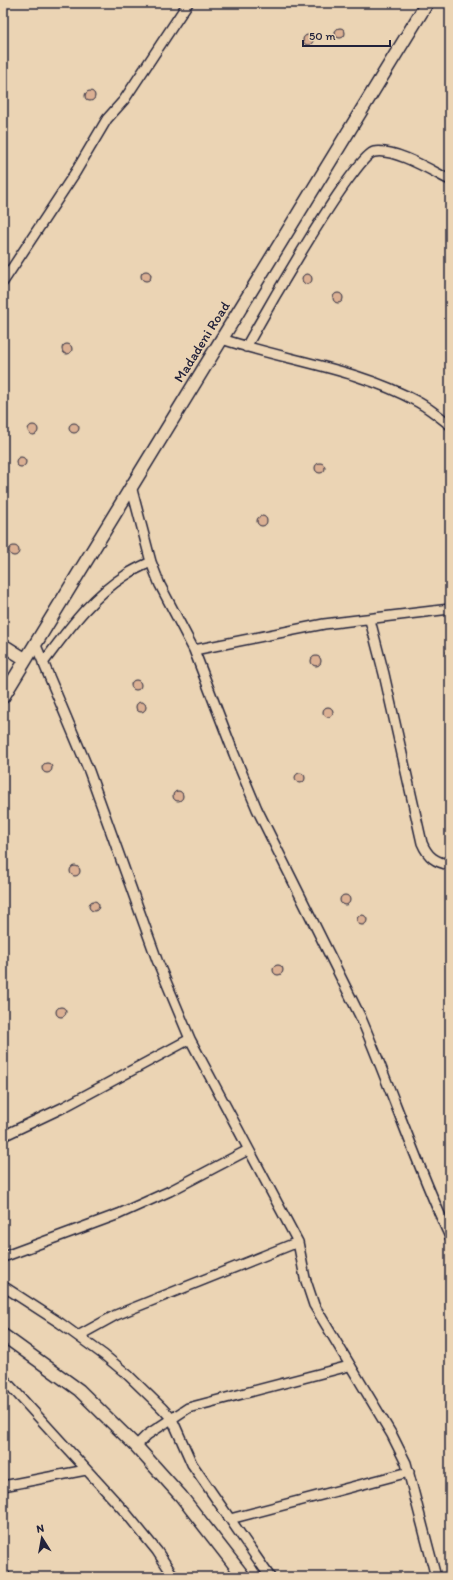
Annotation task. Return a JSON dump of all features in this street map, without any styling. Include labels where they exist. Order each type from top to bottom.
[{"type":"street","points":[[3,282],[75,173],[107,119],[124,100],[188,3]]},
{"type":"street","name":"Madadeni Road","points":[[3,697],[427,3]]},
{"type":"street","points":[[246,347],[300,254],[353,173],[367,156],[374,152],[389,153],[429,169],[450,180]]},
{"type":"street","points":[[222,339],[370,381],[419,403],[450,425]]},
{"type":"street","points":[[131,486],[151,562],[164,592],[194,650],[244,779],[361,1018],[376,1053],[428,1190],[450,1237]]},
{"type":"street","points":[[43,663],[75,620],[93,602],[126,574],[151,562]]},
{"type":"street","points":[[194,650],[317,626],[450,609]]},
{"type":"street","points":[[370,620],[384,674],[422,843],[426,852],[432,858],[439,863],[450,865]]},
{"type":"street","points":[[35,643],[89,771],[157,960],[190,1039],[298,1242],[305,1278],[314,1305],[349,1366],[392,1435],[410,1472],[436,1577]]},
{"type":"street","points":[[3,644],[25,659]]},
{"type":"street","points":[[3,1136],[62,1108],[190,1039]]},
{"type":"street","points":[[3,1257],[119,1214],[170,1191],[248,1150]]},
{"type":"street","points":[[78,1336],[116,1315],[298,1242]]},
{"type":"street","points":[[3,1286],[78,1336],[128,1375],[172,1419],[192,1464],[270,1577]]},
{"type":"street","points":[[3,1335],[79,1390],[136,1446],[181,1496],[244,1577]]},
{"type":"street","points":[[136,1446],[147,1435],[172,1419],[178,1413],[198,1405],[349,1366]]},
{"type":"street","points":[[3,1378],[130,1518],[157,1550],[174,1577]]},
{"type":"street","points":[[3,1486],[86,1470]]},
{"type":"street","points":[[230,1519],[410,1472]]},
{"type":"street","points":[[3,1574],[6,1577]]},
{"type":"building","points":[[338,28],[342,28],[345,33],[342,38],[338,38],[335,35],[335,31]]},
{"type":"building","points":[[306,35],[310,35],[313,40],[310,45],[306,45],[303,42],[303,38]]},
{"type":"building","points":[[88,91],[92,91],[95,96],[92,101],[88,101],[85,98],[85,94]]},
{"type":"building","points":[[144,271],[148,271],[151,276],[148,281],[144,281],[141,278],[141,274]]},
{"type":"building","points":[[305,274],[309,274],[312,279],[309,284],[305,284],[302,281],[302,277]]},
{"type":"building","points":[[336,293],[340,293],[343,298],[340,303],[336,303],[333,300],[333,296]]},
{"type":"building","points":[[65,344],[69,344],[72,349],[69,354],[65,354],[62,351],[62,347]]},
{"type":"building","points":[[72,423],[76,423],[79,428],[76,433],[72,433],[69,430],[69,426]]},
{"type":"building","points":[[31,425],[35,425],[38,430],[35,435],[31,435],[28,432],[28,428]]},
{"type":"building","points":[[19,457],[23,457],[26,462],[23,467],[19,467],[16,464],[16,460]]},
{"type":"building","points":[[318,463],[322,463],[325,468],[322,473],[318,473],[315,470],[315,466]]},
{"type":"building","points":[[260,516],[264,516],[267,521],[264,526],[260,526],[257,523],[257,519]]},
{"type":"building","points":[[12,546],[16,546],[19,551],[16,556],[12,556],[9,553],[9,549]]},
{"type":"building","points":[[450,648],[450,658],[446,652]]},
{"type":"building","points":[[314,656],[318,656],[321,661],[318,666],[314,666],[311,663],[311,659]]},
{"type":"building","points":[[134,680],[138,680],[141,685],[138,690],[134,690],[131,687],[131,683]]},
{"type":"building","points":[[139,702],[143,702],[146,707],[143,712],[139,712],[136,709],[136,705]]},
{"type":"building","points":[[326,707],[330,707],[333,712],[330,717],[326,717],[323,714],[323,710]]},
{"type":"building","points":[[45,763],[49,763],[52,768],[49,773],[45,773],[42,770],[42,766]]},
{"type":"building","points":[[298,773],[302,773],[305,778],[302,783],[298,783],[295,780],[295,776]]},
{"type":"building","points":[[176,791],[180,791],[183,796],[180,801],[176,801],[173,798],[173,794]]},
{"type":"building","points":[[3,814],[7,818],[3,823]]},
{"type":"building","points":[[73,866],[77,866],[80,871],[77,876],[73,876],[70,873],[70,869]]},
{"type":"building","points":[[343,895],[347,895],[350,900],[347,905],[343,905],[340,902],[340,898]]},
{"type":"building","points":[[92,901],[96,901],[99,906],[96,911],[92,911],[89,908],[89,904]]},
{"type":"building","points":[[360,915],[364,915],[367,920],[364,925],[360,925],[357,922],[357,918]]},
{"type":"building","points":[[276,965],[280,965],[283,970],[280,975],[276,975],[273,972],[273,968]]},
{"type":"building","points":[[59,1007],[63,1007],[66,1012],[63,1017],[59,1017],[56,1014],[56,1010]]}]
